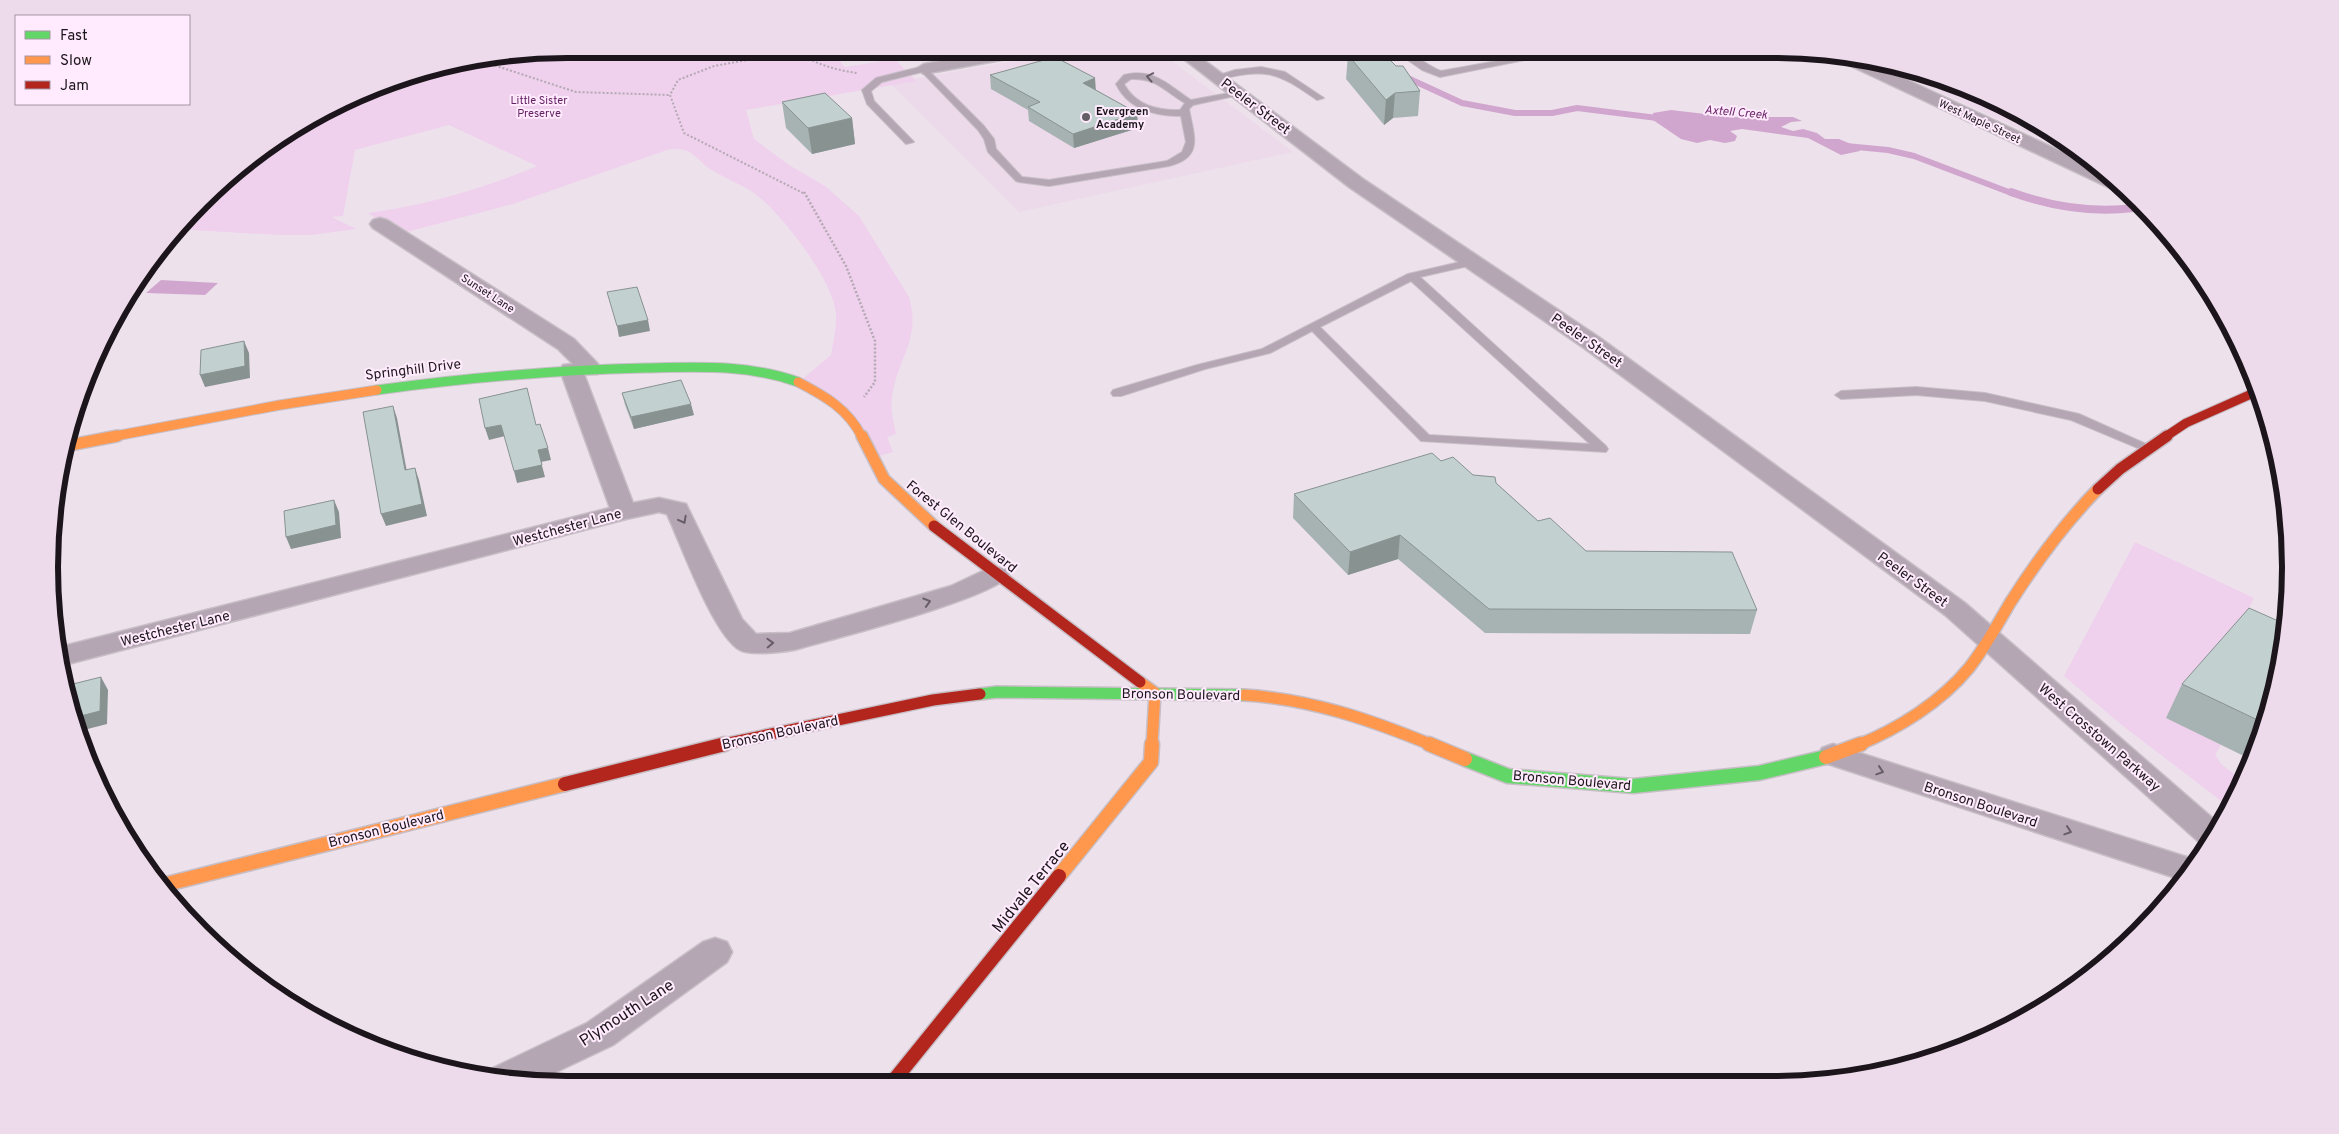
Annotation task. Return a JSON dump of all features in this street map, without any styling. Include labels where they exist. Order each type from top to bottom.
[{"type":"street","points":[[924,69],[983,58]]},
{"type":"street","name":"Peeler Street","points":[[1192,58],[1356,183],[1600,349],[1955,610],[1988,640]]},
{"type":"street","name":"West Maple Street","points":[[1863,66],[2096,174]]},
{"type":"street","name":"Sunset Lane","points":[[380,224],[566,344],[580,369],[624,512]]},
{"type":"street","name":"Springhill Drive","points":[[73,444],[252,408],[440,380],[580,369],[712,368],[770,372]]},
{"type":"street","name":"Forest Glen Boulevard","points":[[770,372],[810,388],[835,402],[851,416],[878,469],[891,487],[953,541],[1155,693]]},
{"type":"street","points":[[1833,755],[1874,739],[1940,696],[1969,668],[2043,552],[2077,509],[2120,469],[2186,424],[2251,395]]},
{"type":"street","name":"Westchester Lane","points":[[65,655],[624,512],[659,505],[676,509],[730,623],[749,643],[791,642],[960,592],[996,574]]},
{"type":"street","name":"West Crosstown Parkway","points":[[1988,640],[2207,832]]},
{"type":"street","name":"Bronson Boulevard","points":[[168,884],[702,749],[933,700],[996,692],[1255,694],[1309,703],[1361,717],[1508,776],[1633,786],[1759,774],[1833,755],[2183,868]]},
{"type":"street","name":"Midvale Terrace","points":[[897,1076],[1151,762],[1155,693]]},
{"type":"street","name":"Plymouth Lane","points":[[517,1074],[600,1034],[716,952]]},
{"type":"lane","points":[[1410,58],[1425,68],[1440,74],[1527,58]]},
{"type":"lane","points":[[1217,76],[1258,68],[1273,69],[1286,74],[1320,98]]},
{"type":"lane","points":[[909,142],[870,102],[866,90],[872,84],[924,69],[981,128],[989,139],[991,150],[998,160],[1019,179],[1031,182],[1049,183],[1169,164],[1182,159],[1188,154],[1191,130],[1184,109],[1190,103],[1240,94]]},
{"type":"lane","points":[[1184,113],[1158,112],[1145,108],[1128,95],[1120,84],[1129,76],[1151,76],[1159,79],[1190,103]]},
{"type":"lane","points":[[1116,393],[1201,367],[1266,351],[1412,276],[1473,262]]},
{"type":"lane","points":[[1313,326],[1425,438],[1602,449],[1412,276]]},
{"type":"lane","points":[[1842,395],[1916,392],[1985,397],[2075,417],[2149,448]]},
{"type":"path","points":[[755,58],[714,66],[678,80],[670,95],[684,133],[805,193],[846,266],[875,341],[875,382],[851,416]]},
{"type":"path","points":[[813,58],[844,72],[892,77]]},
{"type":"path","points":[[489,64],[576,92],[670,95]]},
{"type":"shaded area","name":"Evergreen Academy","points":[[1030,58],[1168,58],[1293,152],[1019,212],[890,83]]},
{"type":"shaded area","points":[[1900,74],[1967,96],[2027,126],[2062,148]]},
{"type":"shaded area","points":[[1671,110],[1731,117],[1793,117],[1802,121],[1791,122],[1781,127],[1793,131],[1803,129],[1817,133],[1825,139],[1839,139],[1858,147],[1860,151],[1841,155],[1808,138],[1742,129],[1730,131],[1737,136],[1735,141],[1725,143],[1710,140],[1697,143],[1681,139],[1653,120],[1653,113]]},
{"type":"shaded area","points":[[161,280],[218,283],[205,295],[146,293]]},
{"type":"green space","name":"Little Sister Preserve","points":[[567,58],[838,58],[845,67],[895,59],[916,81],[746,110],[754,139],[789,165],[825,186],[859,216],[909,297],[912,312],[910,338],[894,385],[892,403],[896,434],[887,437],[893,452],[875,457],[857,419],[799,382],[831,355],[836,324],[833,301],[827,285],[817,268],[794,234],[769,206],[748,190],[713,171],[688,151],[682,149],[667,150],[513,204],[399,234],[368,213],[433,201],[496,182],[537,166],[449,125],[355,150],[343,216],[332,217],[356,229],[312,235],[185,230],[231,184],[284,143],[312,126],[372,96],[435,75],[468,67],[500,62]]},
{"type":"green space","points":[[2135,542],[2254,598],[2232,641],[2166,717],[2221,745],[2215,755],[2221,764],[2237,776],[2223,802],[2123,726],[2064,676]]},
{"type":"building","points":[[1057,58],[1095,78],[1083,83],[1137,113],[1073,134],[1028,107],[1040,102],[990,75]]},
{"type":"building","points":[[1351,58],[1388,58],[1396,66],[1403,66],[1420,91],[1395,93],[1386,100]]},
{"type":"building","points":[[825,93],[852,118],[808,128],[782,102]]},
{"type":"building","points":[[637,287],[648,320],[617,326],[607,292]]},
{"type":"building","points":[[244,341],[245,366],[200,375],[201,350]]},
{"type":"building","points":[[681,380],[691,404],[631,417],[622,393]]},
{"type":"building","points":[[527,388],[536,425],[540,424],[548,448],[538,450],[542,465],[514,471],[501,425],[485,428],[479,399]]},
{"type":"building","points":[[393,406],[405,470],[415,468],[422,504],[381,514],[363,412]]},
{"type":"building","points":[[1432,453],[1441,461],[1453,457],[1473,475],[1495,477],[1496,483],[1538,521],[1550,518],[1586,551],[1732,552],[1757,610],[1489,609],[1400,535],[1350,552],[1294,494]]},
{"type":"building","points":[[334,500],[336,525],[286,537],[284,511]]},
{"type":"building","points":[[2249,608],[2278,621],[2272,666],[2257,720],[2182,684]]},
{"type":"building","points":[[101,677],[100,711],[80,716],[71,684]]},
{"type":"waterway","name":"Axtell Creek","points":[[1352,58],[1358,62]]},
{"type":"waterway","name":"Axtell Creek","points":[[1399,74],[1462,103],[1515,113],[1552,113],[1577,108],[1665,119]]},
{"type":"waterway","name":"Axtell Creek","points":[[1846,146],[1888,150],[1914,156],[2014,194]]},
{"type":"waterway","name":"Axtell Creek","points":[[2011,192],[2041,202],[2072,208],[2102,210],[2133,208]]},
{"type":"traffic: fast","points":[[377,390],[516,374],[693,367],[746,369],[781,376],[798,382]]},
{"type":"traffic: fast","points":[[980,694],[997,692],[1244,695]]},
{"type":"traffic: fast","points":[[1465,759],[1508,776],[1633,786],[1759,773],[1826,757]]},
{"type":"traffic: slow","points":[[798,382],[825,396],[843,409],[859,431],[884,479],[934,526]]},
{"type":"traffic: slow","points":[[73,445],[280,405],[377,390]]},
{"type":"traffic: slow","points":[[1826,757],[1863,743],[1904,721],[1923,709],[1957,681],[1977,657],[2056,536],[2098,489]]},
{"type":"traffic: slow","points":[[1059,876],[1151,762],[1155,693],[1140,682]]},
{"type":"traffic: slow","points":[[1244,695],[1301,701],[1357,716],[1465,759]]},
{"type":"traffic: slow","points":[[168,884],[565,784]]},
{"type":"traffic: jam","points":[[2098,489],[2120,469],[2186,423],[2251,394]]},
{"type":"traffic: jam","points":[[934,526],[1140,682]]},
{"type":"traffic: jam","points":[[565,784],[702,749],[933,700],[980,694]]},
{"type":"traffic: jam","points":[[897,1076],[1059,876]]},
{"type":"place","name":"Evergreen Academy","points":[[1086,117]]}]
